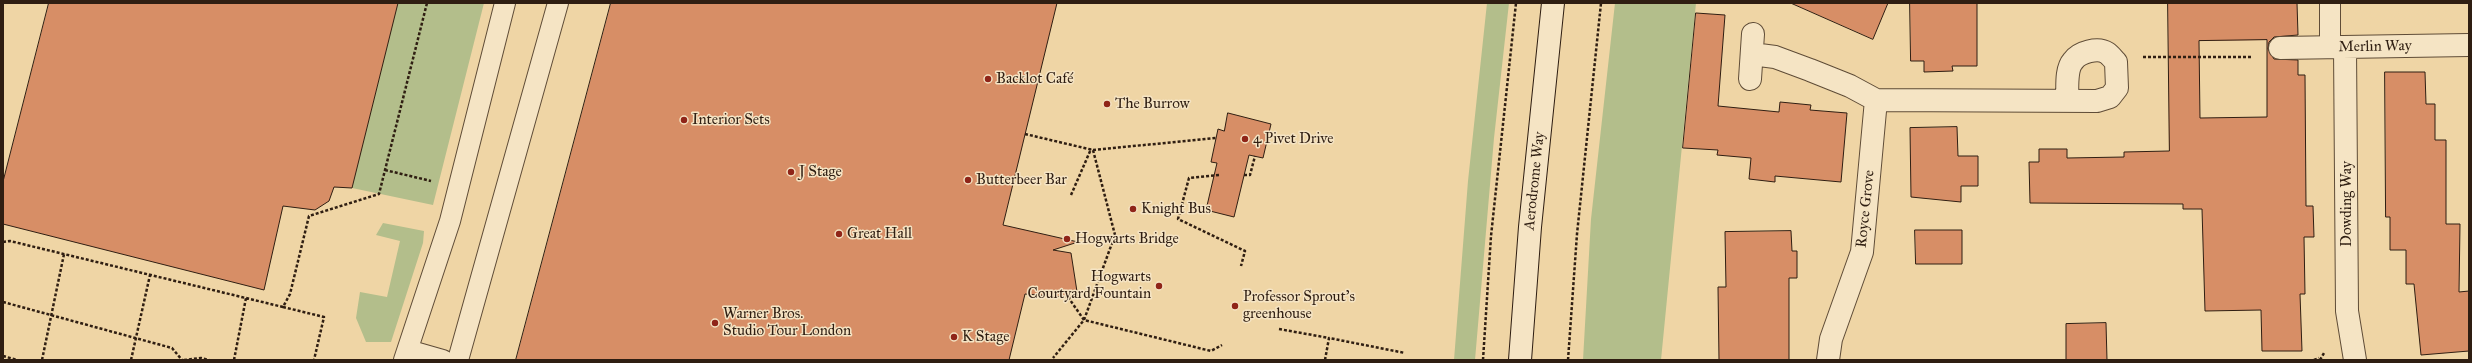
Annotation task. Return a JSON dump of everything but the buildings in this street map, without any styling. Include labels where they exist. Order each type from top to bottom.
[{"type":"street","name":"Aerodrome Way","points":[[1520,360],[1530,227],[1554,3]]},
{"type":"street","points":[[1750,79],[1752,44],[1775,58],[1850,86],[1876,100],[2067,101]]},
{"type":"street","name":"Merlin Way","points":[[2280,48],[2469,45]]},
{"type":"street","name":"Dowding Way","points":[[2338,48],[2347,311],[2356,360]]},
{"type":"street","name":"Royce Grove","points":[[1828,360],[1831,339],[1862,252],[1876,100]]},
{"type":"lane","points":[[443,360],[406,355],[450,222],[505,3]]},
{"type":"lane","points":[[458,360],[558,3]]},
{"type":"lane","points":[[2330,3],[2338,48]]},
{"type":"path","points":[[283,307],[290,294],[309,216],[379,194],[427,3]]},
{"type":"path","points":[[1483,360],[1491,236],[1516,3]]},
{"type":"path","points":[[1568,360],[1577,234],[1601,3]]},
{"type":"path","points":[[2140,57],[2254,57]]},
{"type":"path","points":[[1025,134],[1092,150],[1216,138]]},
{"type":"path","points":[[1071,195],[1092,150]]},
{"type":"path","points":[[1053,358],[1084,320],[1115,235],[1092,150]]},
{"type":"path","points":[[1244,175],[1250,175],[1255,156]]},
{"type":"path","points":[[1219,175],[1189,178],[1178,219],[1245,251],[1241,266]]},
{"type":"path","points":[[3,242],[10,241],[324,317],[314,360]]},
{"type":"path","points":[[42,360],[64,254]]},
{"type":"path","points":[[131,360],[150,275]]},
{"type":"path","points":[[1068,297],[1084,320],[1211,351],[1222,345]]},
{"type":"path","points":[[234,360],[246,298]]},
{"type":"path","points":[[3,302],[172,348],[183,360],[202,358],[209,360]]},
{"type":"path","points":[[1279,329],[1405,353]]},
{"type":"path","points":[[1325,360],[1329,338]]},
{"type":"path","points":[[3,356],[17,360]]},
{"type":"path","points":[[2314,360],[2319,358]]},
{"type":"green space","points":[[398,3],[484,3],[433,205],[352,188]]},
{"type":"green space","points":[[1487,3],[1509,3],[1494,138],[1475,360],[1454,360],[1468,181]]},
{"type":"green space","points":[[1615,3],[1696,3],[1661,360],[1583,360],[1591,219]]},
{"type":"green space","points":[[383,223],[424,231],[423,243],[391,342],[366,342],[356,318],[360,292],[387,297],[400,241],[376,235]]},
{"type":"place","name":"Backlot Café","points":[[988,79]]},
{"type":"place","name":"The Burrow","points":[[1107,104]]},
{"type":"place","name":"Interior Sets","points":[[684,120]]},
{"type":"place","name":"4 Pivet Drive","points":[[1245,139]]},
{"type":"place","name":"J Stage","points":[[791,172]]},
{"type":"place","name":"Butterbeer Bar","points":[[968,180]]},
{"type":"place","name":"Knight Bus","points":[[1133,209]]},
{"type":"place","name":"Great Hall","points":[[839,234]]},
{"type":"place","name":"Hogwarts Bridge","points":[[1067,239]]},
{"type":"place","name":"Hogwarts Courtyard Fountain","points":[[1159,286]]},
{"type":"place","name":"Professor Sprout’s greenhouse","points":[[1235,306]]},
{"type":"place","name":"Warner Bros. Studio Tour London","points":[[715,323]]},
{"type":"place","name":"K Stage","points":[[954,337]]}]
